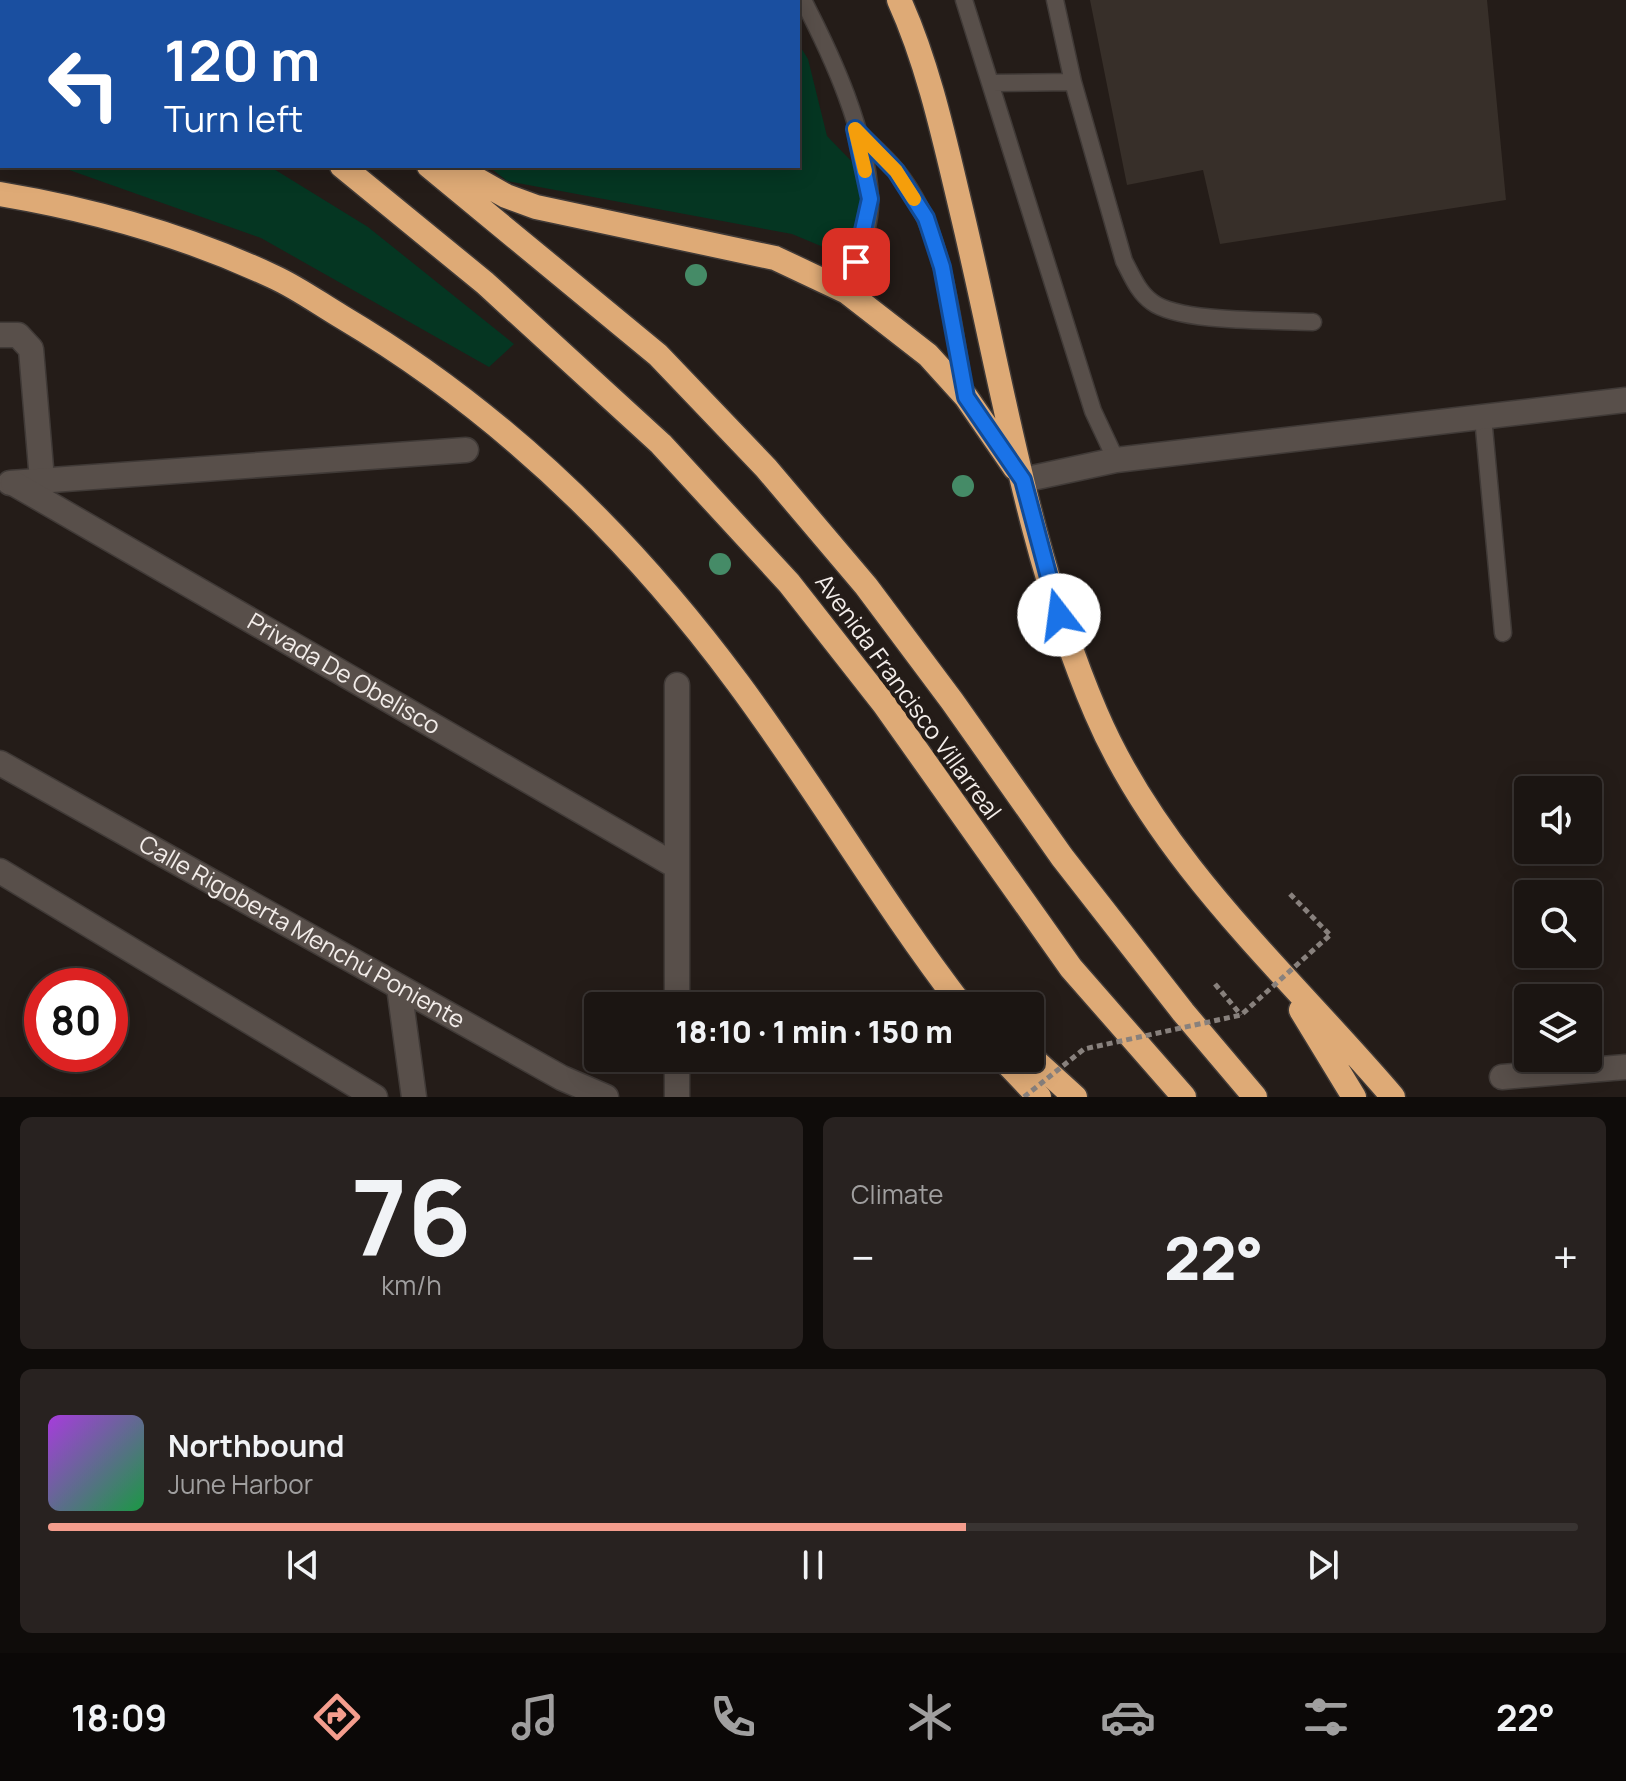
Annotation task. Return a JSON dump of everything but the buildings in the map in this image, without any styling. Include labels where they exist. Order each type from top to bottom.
[{"type":"highway","points":[[899,0],[946,144],[1023,480],[1059,615],[1097,715],[1135,789],[1176,847],[1275,968],[1393,1097]]},
{"type":"highway","name":"Avenida Francisco Villarreal","points":[[344,168],[485,283],[661,444],[789,583],[884,704],[1071,968],[1184,1097]]},
{"type":"highway","name":"Avenida Francisco Villarreal","points":[[431,168],[658,355],[766,468],[866,586],[1062,857],[1183,1012],[1255,1097]]},
{"type":"highway","points":[[457,168],[506,196],[536,207],[775,258],[847,292],[928,355],[966,397],[1023,480]]},
{"type":"highway","points":[[0,194],[61,204],[164,232],[276,278],[392,347],[495,422],[579,498],[668,595],[746,694],[951,992]]},
{"type":"highway","points":[[930,965],[960,992]]},
{"type":"highway","points":[[1275,968],[1354,1097]]},
{"type":"highway","points":[[1044,1069],[1075,1097]]},
{"type":"highway","points":[[1015,1072],[1039,1097]]},
{"type":"street","points":[[0,335],[18,335],[31,349],[42,480]]},
{"type":"street","points":[[1023,480],[1116,460],[1626,400]]},
{"type":"street","points":[[6,484],[466,450]]},
{"type":"street","name":"Privada De Obelisco","points":[[6,484],[676,866]]},
{"type":"street","points":[[677,685],[677,992]]},
{"type":"street","name":"Calle Rigoberta Menchú Poniente","points":[[0,763],[399,987],[602,1096]]},
{"type":"street","points":[[0,871],[375,1097]]},
{"type":"street","points":[[399,987],[414,1097]]},
{"type":"street","points":[[1502,1077],[1626,1067]]},
{"type":"street","points":[[677,1072],[677,1097]]},
{"type":"street","points":[[559,1097],[602,1096]]},
{"type":"lane","points":[[803,0],[828,48],[855,129],[870,199],[847,292]]},
{"type":"lane","points":[[964,0],[1093,411],[1116,460]]},
{"type":"lane","points":[[1055,0],[1073,82],[1124,261],[1138,288],[1153,303],[1178,314],[1313,322]]},
{"type":"lane","points":[[991,83],[1073,82]]},
{"type":"lane","points":[[855,129],[896,171],[926,218],[942,267],[966,397]]},
{"type":"lane","points":[[1483,417],[1503,633]]},
{"type":"path","points":[[1024,1097],[1084,1049],[1241,1015],[1330,935],[1290,894]]},
{"type":"path","points":[[1215,984],[1241,1015]]},
{"type":"green space","points":[[800,46],[808,59],[827,136],[859,169],[866,205],[861,242],[840,254],[792,234],[507,181],[491,168],[800,168]]},
{"type":"green space","points":[[64,168],[272,168],[368,227],[514,344],[489,367],[261,238]]},
{"type":"slow traffic","points":[[865,171],[855,129],[896,171],[914,199]]},
{"type":"route","points":[[856,262],[870,199],[855,129],[896,171],[926,218],[942,267],[966,397],[1023,480],[1059,615]]}]
